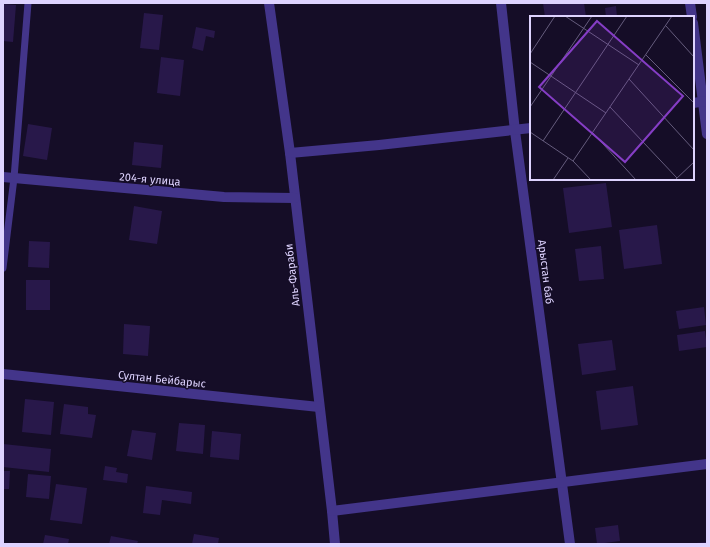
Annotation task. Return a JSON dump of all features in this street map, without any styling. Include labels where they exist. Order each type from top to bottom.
[{"type":"street","name":"Аль-Фараби","points":[[267,3],[290,153],[335,544]]},
{"type":"street","name":"Арыстан баб","points":[[501,3],[515,130],[570,544]]},
{"type":"street","points":[[690,3],[692,16]]},
{"type":"street","points":[[694,30],[705,101],[707,134]]},
{"type":"street","points":[[694,103],[705,101]]},
{"type":"street","points":[[290,153],[530,128]]},
{"type":"street","name":"204-я улица","points":[[3,177],[224,197],[295,198]]},
{"type":"street","name":"Султан Бейбарыс","points":[[3,374],[320,407]]},
{"type":"street","points":[[332,511],[707,464]]},
{"type":"lane","points":[[3,268],[14,178],[28,3]]},
{"type":"building","points":[[543,3],[584,3],[586,16],[545,16]]},
{"type":"building","points":[[3,4],[16,5],[13,42],[3,41]]},
{"type":"building","points":[[616,6],[617,16],[606,16],[605,8]]},
{"type":"building","points":[[144,13],[163,15],[159,50],[140,48]]},
{"type":"building","points":[[196,27],[215,31],[214,38],[206,36],[203,51],[192,48]]},
{"type":"building","points":[[161,57],[184,60],[180,96],[157,93]]},
{"type":"building","points":[[28,124],[52,128],[47,160],[23,156]]},
{"type":"building","points":[[134,142],[163,145],[161,168],[132,165]]},
{"type":"building","points":[[606,183],[612,227],[569,233],[563,188]]},
{"type":"building","points":[[134,206],[162,211],[157,244],[129,240]]},
{"type":"building","points":[[657,225],[662,264],[624,269],[619,230]]},
{"type":"building","points":[[29,241],[50,242],[49,268],[28,267]]},
{"type":"building","points":[[601,246],[604,279],[579,281],[575,249]]},
{"type":"building","points":[[26,280],[50,280],[50,310],[26,310]]},
{"type":"building","points":[[704,307],[706,325],[679,329],[676,311]]},
{"type":"building","points":[[124,324],[150,326],[148,356],[123,354]]},
{"type":"building","points":[[705,331],[707,347],[679,351],[677,335]]},
{"type":"building","points":[[612,340],[616,370],[582,375],[578,344]]},
{"type":"building","points":[[633,386],[638,425],[601,430],[596,391]]},
{"type":"building","points":[[25,399],[54,402],[51,435],[22,432]]},
{"type":"building","points":[[64,404],[88,407],[88,414],[96,415],[92,438],[60,434]]},
{"type":"building","points":[[179,423],[205,425],[203,454],[176,451]]},
{"type":"building","points":[[132,430],[156,433],[152,460],[127,456]]},
{"type":"building","points":[[212,431],[241,434],[239,460],[210,457]]},
{"type":"building","points":[[3,444],[51,449],[49,472],[3,467]]},
{"type":"building","points":[[105,466],[117,468],[116,472],[128,474],[127,483],[103,480]]},
{"type":"building","points":[[3,471],[10,471],[9,489],[3,489]]},
{"type":"building","points":[[28,474],[51,476],[49,499],[26,497]]},
{"type":"building","points":[[56,484],[87,488],[82,524],[50,520]]},
{"type":"building","points":[[146,486],[192,492],[191,504],[162,500],[160,515],[143,513]]},
{"type":"building","points":[[618,525],[620,541],[597,544],[595,528]]},
{"type":"building","points":[[194,534],[219,538],[218,544],[192,544]]},
{"type":"building","points":[[45,535],[69,539],[68,544],[43,544]]},
{"type":"building","points":[[111,536],[138,541],[137,544],[109,544]]},
{"type":"building","points":[[707,542],[707,544],[696,544],[696,543]]}]
